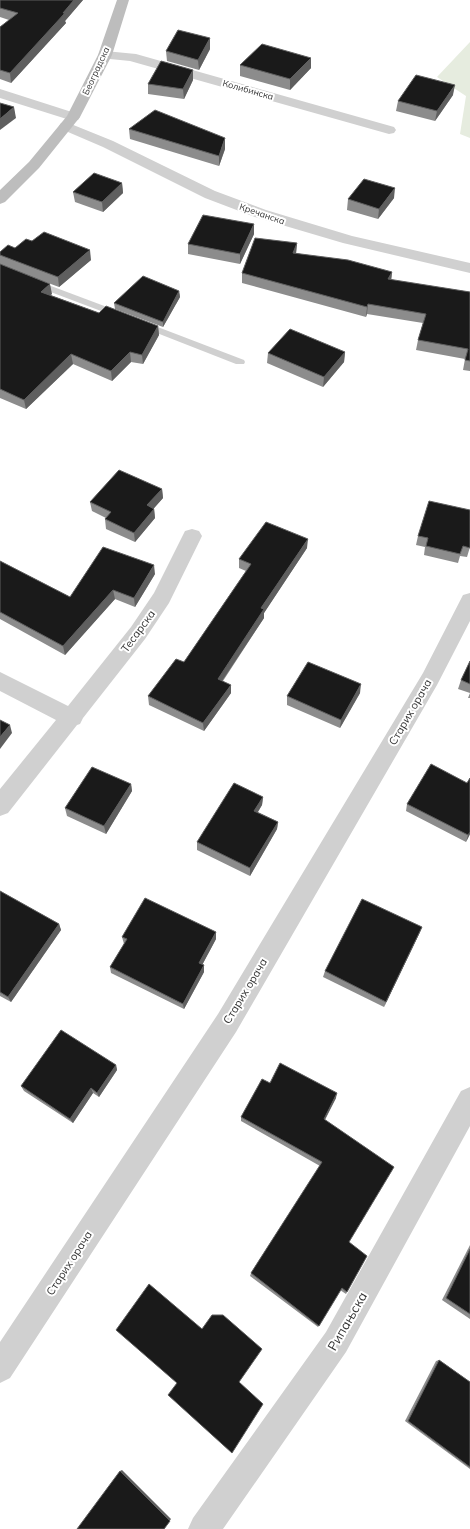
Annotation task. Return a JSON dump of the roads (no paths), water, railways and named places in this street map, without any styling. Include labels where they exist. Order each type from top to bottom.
[{"type":"main road","name":"Београдска","points":[[0,199],[34,165],[69,122],[105,55],[122,0]]},
{"type":"street","name":"Колибинска","points":[[105,55],[132,57],[389,130]]},
{"type":"street","points":[[0,94],[69,122]]},
{"type":"street","name":"Кречанска","points":[[69,122],[93,137],[176,179],[231,203],[297,226],[374,246],[470,268]]},
{"type":"street","name":"Тесарска","points":[[0,806],[138,634],[162,597],[192,536]]},
{"type":"street","name":"Старих орача","points":[[0,1368],[227,1023],[430,679],[470,602]]},
{"type":"street","points":[[0,681],[72,718]]},
{"type":"street","name":"Рипањска","points":[[204,1529],[336,1342],[470,1100]]},
{"type":"lane","points":[[29,280],[240,362]]}]
